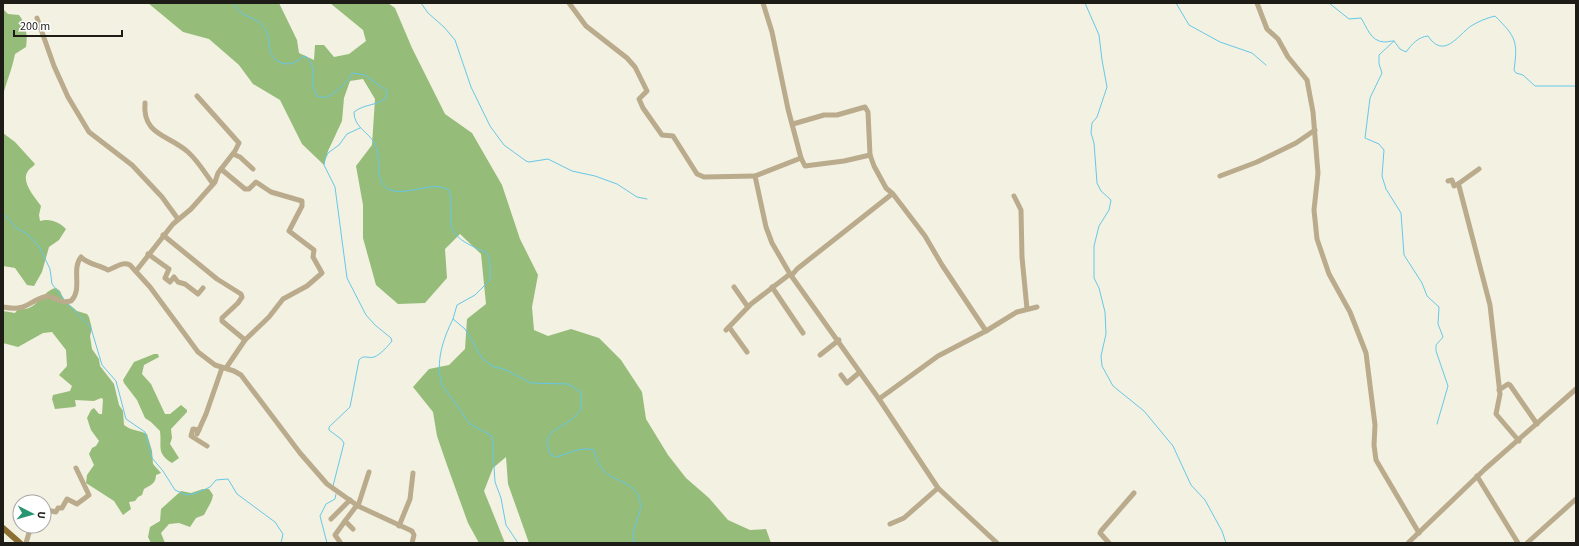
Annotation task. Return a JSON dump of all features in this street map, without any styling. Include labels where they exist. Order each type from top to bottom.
[{"type":"main road","points":[[3,528],[20,543]]},
{"type":"street","points":[[569,3],[586,26],[627,58],[635,67],[647,91],[640,99],[643,108],[662,135],[673,136],[697,174],[704,177],[755,176],[801,158]]},
{"type":"street","points":[[763,3],[772,32],[801,158],[805,166],[844,161],[870,155]]},
{"type":"street","points":[[1256,3],[1267,29],[1278,39],[1288,57],[1307,80],[1315,130],[1318,173],[1314,210],[1317,239],[1332,280],[1350,312],[1366,353],[1375,424],[1374,445],[1376,460],[1419,533]]},
{"type":"street","points":[[37,18],[65,91],[89,132],[132,165],[162,197],[178,219]]},
{"type":"street","points":[[136,271],[148,254],[178,219],[191,209],[213,184],[221,169],[238,145],[238,140],[197,96]]},
{"type":"street","points":[[146,103],[145,111],[149,125],[158,133],[175,142],[189,153],[201,166],[213,184]]},
{"type":"street","points":[[793,124],[824,115],[837,115],[865,107],[868,112],[870,155],[886,188],[925,236],[942,265],[986,331]]},
{"type":"street","points":[[1220,176],[1257,162],[1296,143],[1315,130]]},
{"type":"street","points":[[233,154],[240,157],[253,169]]},
{"type":"street","points":[[207,446],[191,436],[193,429],[198,432],[224,368],[245,340],[270,317],[283,299],[307,286],[322,273],[313,257],[314,250],[289,231],[302,206],[302,201],[271,192],[256,182],[249,189],[245,189],[221,169]]},
{"type":"street","points":[[1448,181],[1452,180],[1454,186],[1479,169]]},
{"type":"street","points":[[755,176],[766,227],[772,243],[791,274],[879,399],[938,488],[997,543]]},
{"type":"street","points":[[1458,184],[1487,291],[1499,390],[1497,417],[1519,441]]},
{"type":"street","points":[[747,352],[727,328],[748,307],[772,287],[791,274],[892,194]]},
{"type":"street","points":[[1014,196],[1021,210],[1022,257],[1027,309]]},
{"type":"street","points":[[164,235],[217,279],[241,294],[241,299],[222,321],[245,340]]},
{"type":"street","points":[[148,254],[169,270],[165,278],[170,282],[174,277],[178,282],[185,284],[198,294],[203,288]]},
{"type":"street","points":[[3,307],[14,309],[24,308],[48,296],[64,302],[71,301],[76,293],[78,262],[81,257],[86,262],[100,265],[108,270],[126,263],[136,271],[198,352],[224,368],[241,375],[327,484],[357,506],[412,531],[414,535],[412,543]]},
{"type":"street","points":[[772,287],[803,333]]},
{"type":"street","points":[[734,288],[748,307]]},
{"type":"street","points":[[879,399],[938,356],[986,331],[1017,312],[1037,307]]},
{"type":"street","points":[[820,355],[838,340]]},
{"type":"street","points":[[841,375],[847,383],[860,372]]},
{"type":"street","points":[[1499,390],[1508,384],[1510,385],[1537,424]]},
{"type":"street","points":[[1408,543],[1477,476],[1519,441],[1576,389]]},
{"type":"street","points":[[52,511],[56,512],[58,508],[62,508],[67,499],[77,504],[89,495],[76,468]]},
{"type":"street","points":[[340,542],[335,535],[357,506],[369,472]]},
{"type":"street","points":[[399,526],[410,498],[413,473]]},
{"type":"street","points":[[1477,476],[1518,543]]},
{"type":"street","points":[[890,524],[904,518],[938,488]]},
{"type":"street","points":[[1109,543],[1100,533],[1101,530],[1134,494]]},
{"type":"street","points":[[1527,543],[1576,499]]},
{"type":"street","points":[[331,519],[350,500]]},
{"type":"street","points":[[345,521],[354,529]]},
{"type":"green space","points":[[148,3],[279,3],[297,40],[299,53],[314,60],[315,45],[324,45],[334,57],[349,54],[366,41],[363,30],[330,3],[388,3],[395,8],[412,48],[445,114],[472,133],[502,185],[520,239],[538,275],[532,307],[534,330],[548,336],[571,329],[599,338],[621,360],[642,392],[646,419],[668,455],[686,478],[709,498],[728,520],[750,530],[766,529],[771,543],[529,543],[508,484],[506,457],[493,468],[484,491],[505,543],[479,543],[468,523],[447,465],[437,436],[433,412],[413,387],[429,369],[449,365],[465,349],[467,319],[486,304],[481,254],[460,234],[445,249],[447,278],[425,303],[398,304],[376,285],[363,238],[363,205],[356,166],[372,145],[375,99],[363,79],[350,81],[344,98],[342,121],[328,151],[324,165],[302,144],[280,100],[253,84],[239,65],[209,39],[183,32]]},
{"type":"green space","points":[[3,9],[8,14],[19,15],[25,26],[27,39],[26,47],[15,54],[3,96]]},
{"type":"green space","points":[[3,133],[15,142],[35,164],[28,171],[26,180],[27,185],[41,206],[39,215],[40,221],[54,221],[66,229],[59,240],[49,247],[42,272],[34,286],[27,285],[15,268],[3,266]]},
{"type":"green space","points":[[56,288],[60,291],[64,300],[77,311],[87,314],[89,317],[92,329],[90,336],[92,349],[99,359],[100,366],[114,384],[119,405],[123,411],[124,425],[147,434],[152,451],[153,464],[161,473],[156,475],[154,482],[144,489],[142,495],[135,501],[129,502],[131,509],[123,515],[114,501],[86,483],[87,475],[94,465],[89,454],[92,448],[96,446],[99,441],[91,430],[87,418],[91,410],[94,408],[99,414],[102,414],[103,399],[101,398],[94,401],[75,400],[76,406],[74,407],[55,409],[52,399],[53,395],[70,391],[72,386],[59,375],[67,366],[66,350],[52,332],[43,333],[18,347],[3,343],[3,311],[15,313],[18,309],[30,307],[51,290]]},
{"type":"green space","points":[[154,354],[158,354],[159,357],[144,365],[142,374],[151,384],[165,414],[170,414],[181,405],[187,410],[187,412],[171,429],[172,438],[170,444],[179,458],[172,463],[162,453],[160,446],[160,431],[145,418],[137,400],[123,380],[134,362]]},
{"type":"green space","points":[[203,489],[209,489],[213,495],[211,503],[204,515],[196,518],[190,527],[179,523],[169,524],[161,533],[165,543],[151,543],[148,537],[150,527],[160,521],[161,509],[181,491],[191,493]]},
{"type":"waterway","points":[[233,3],[242,13],[257,21],[264,27],[267,32],[271,52],[276,60],[289,64],[304,56],[307,57],[311,62],[313,86],[317,96],[330,96],[345,83],[352,73],[365,75],[387,91],[386,98],[382,101],[358,109],[354,112],[356,122],[372,140],[377,149],[379,174],[382,183],[393,191],[409,191],[434,187],[442,187],[449,190],[452,228],[464,242],[487,253],[490,261],[490,280],[475,295],[457,305],[453,319],[465,329],[482,358],[492,366],[506,370],[531,383],[568,384],[581,392],[581,410],[572,419],[555,430],[549,436],[548,446],[550,454],[556,457],[584,449],[594,450],[601,468],[613,478],[630,486],[638,494],[640,511],[634,531],[633,541],[639,543]]},
{"type":"waterway","points":[[421,3],[428,13],[444,27],[455,40],[471,87],[490,126],[504,145],[526,161],[529,162],[548,159],[572,171],[595,176],[617,184],[637,197],[647,199]]},
{"type":"waterway","points":[[1085,3],[1099,35],[1107,87],[1097,117],[1092,123],[1091,133],[1094,143],[1097,183],[1101,191],[1111,200],[1109,210],[1099,226],[1094,246],[1094,278],[1099,288],[1105,312],[1106,334],[1101,356],[1102,366],[1113,386],[1144,411],[1173,446],[1191,485],[1205,500],[1222,531],[1226,543]]},
{"type":"waterway","points":[[1176,3],[1189,25],[1220,42],[1252,53],[1266,65]]},
{"type":"waterway","points":[[1329,3],[1349,19],[1361,18],[1375,39],[1384,42],[1394,41],[1400,49],[1406,52],[1416,41],[1428,36],[1434,43],[1440,46],[1445,46],[1451,43],[1471,26],[1495,16],[1507,29],[1514,40],[1516,52],[1514,70],[1516,73],[1523,75],[1535,86],[1576,86]]},
{"type":"waterway","points":[[1394,41],[1379,55],[1379,64],[1382,73],[1370,98],[1365,138],[1379,144],[1384,150],[1382,176],[1386,189],[1401,213],[1404,255],[1422,283],[1427,296],[1439,307],[1438,324],[1443,337],[1436,345],[1436,351],[1448,386],[1437,424]]},
{"type":"waterway","points":[[333,486],[344,443],[329,430],[329,427],[350,407],[359,360],[363,357],[376,356],[392,341],[391,338],[375,325],[366,315],[347,278],[335,187],[324,165],[328,153],[339,145],[347,134],[360,128]]},
{"type":"waterway","points":[[3,213],[15,227],[27,234],[39,246],[50,269],[52,284],[64,299]]},
{"type":"waterway","points":[[67,303],[91,328],[102,365],[116,381],[126,419],[145,432],[152,458],[163,471],[175,490],[186,495],[197,493],[210,487],[216,480],[228,479],[237,494],[275,522],[283,534],[281,543]]},
{"type":"waterway","points":[[453,319],[441,351],[439,368],[442,385],[470,424],[492,436],[495,482],[501,498],[506,525],[518,543]]},
{"type":"waterway","points":[[327,543],[320,516],[326,504],[335,499],[336,494]]}]
